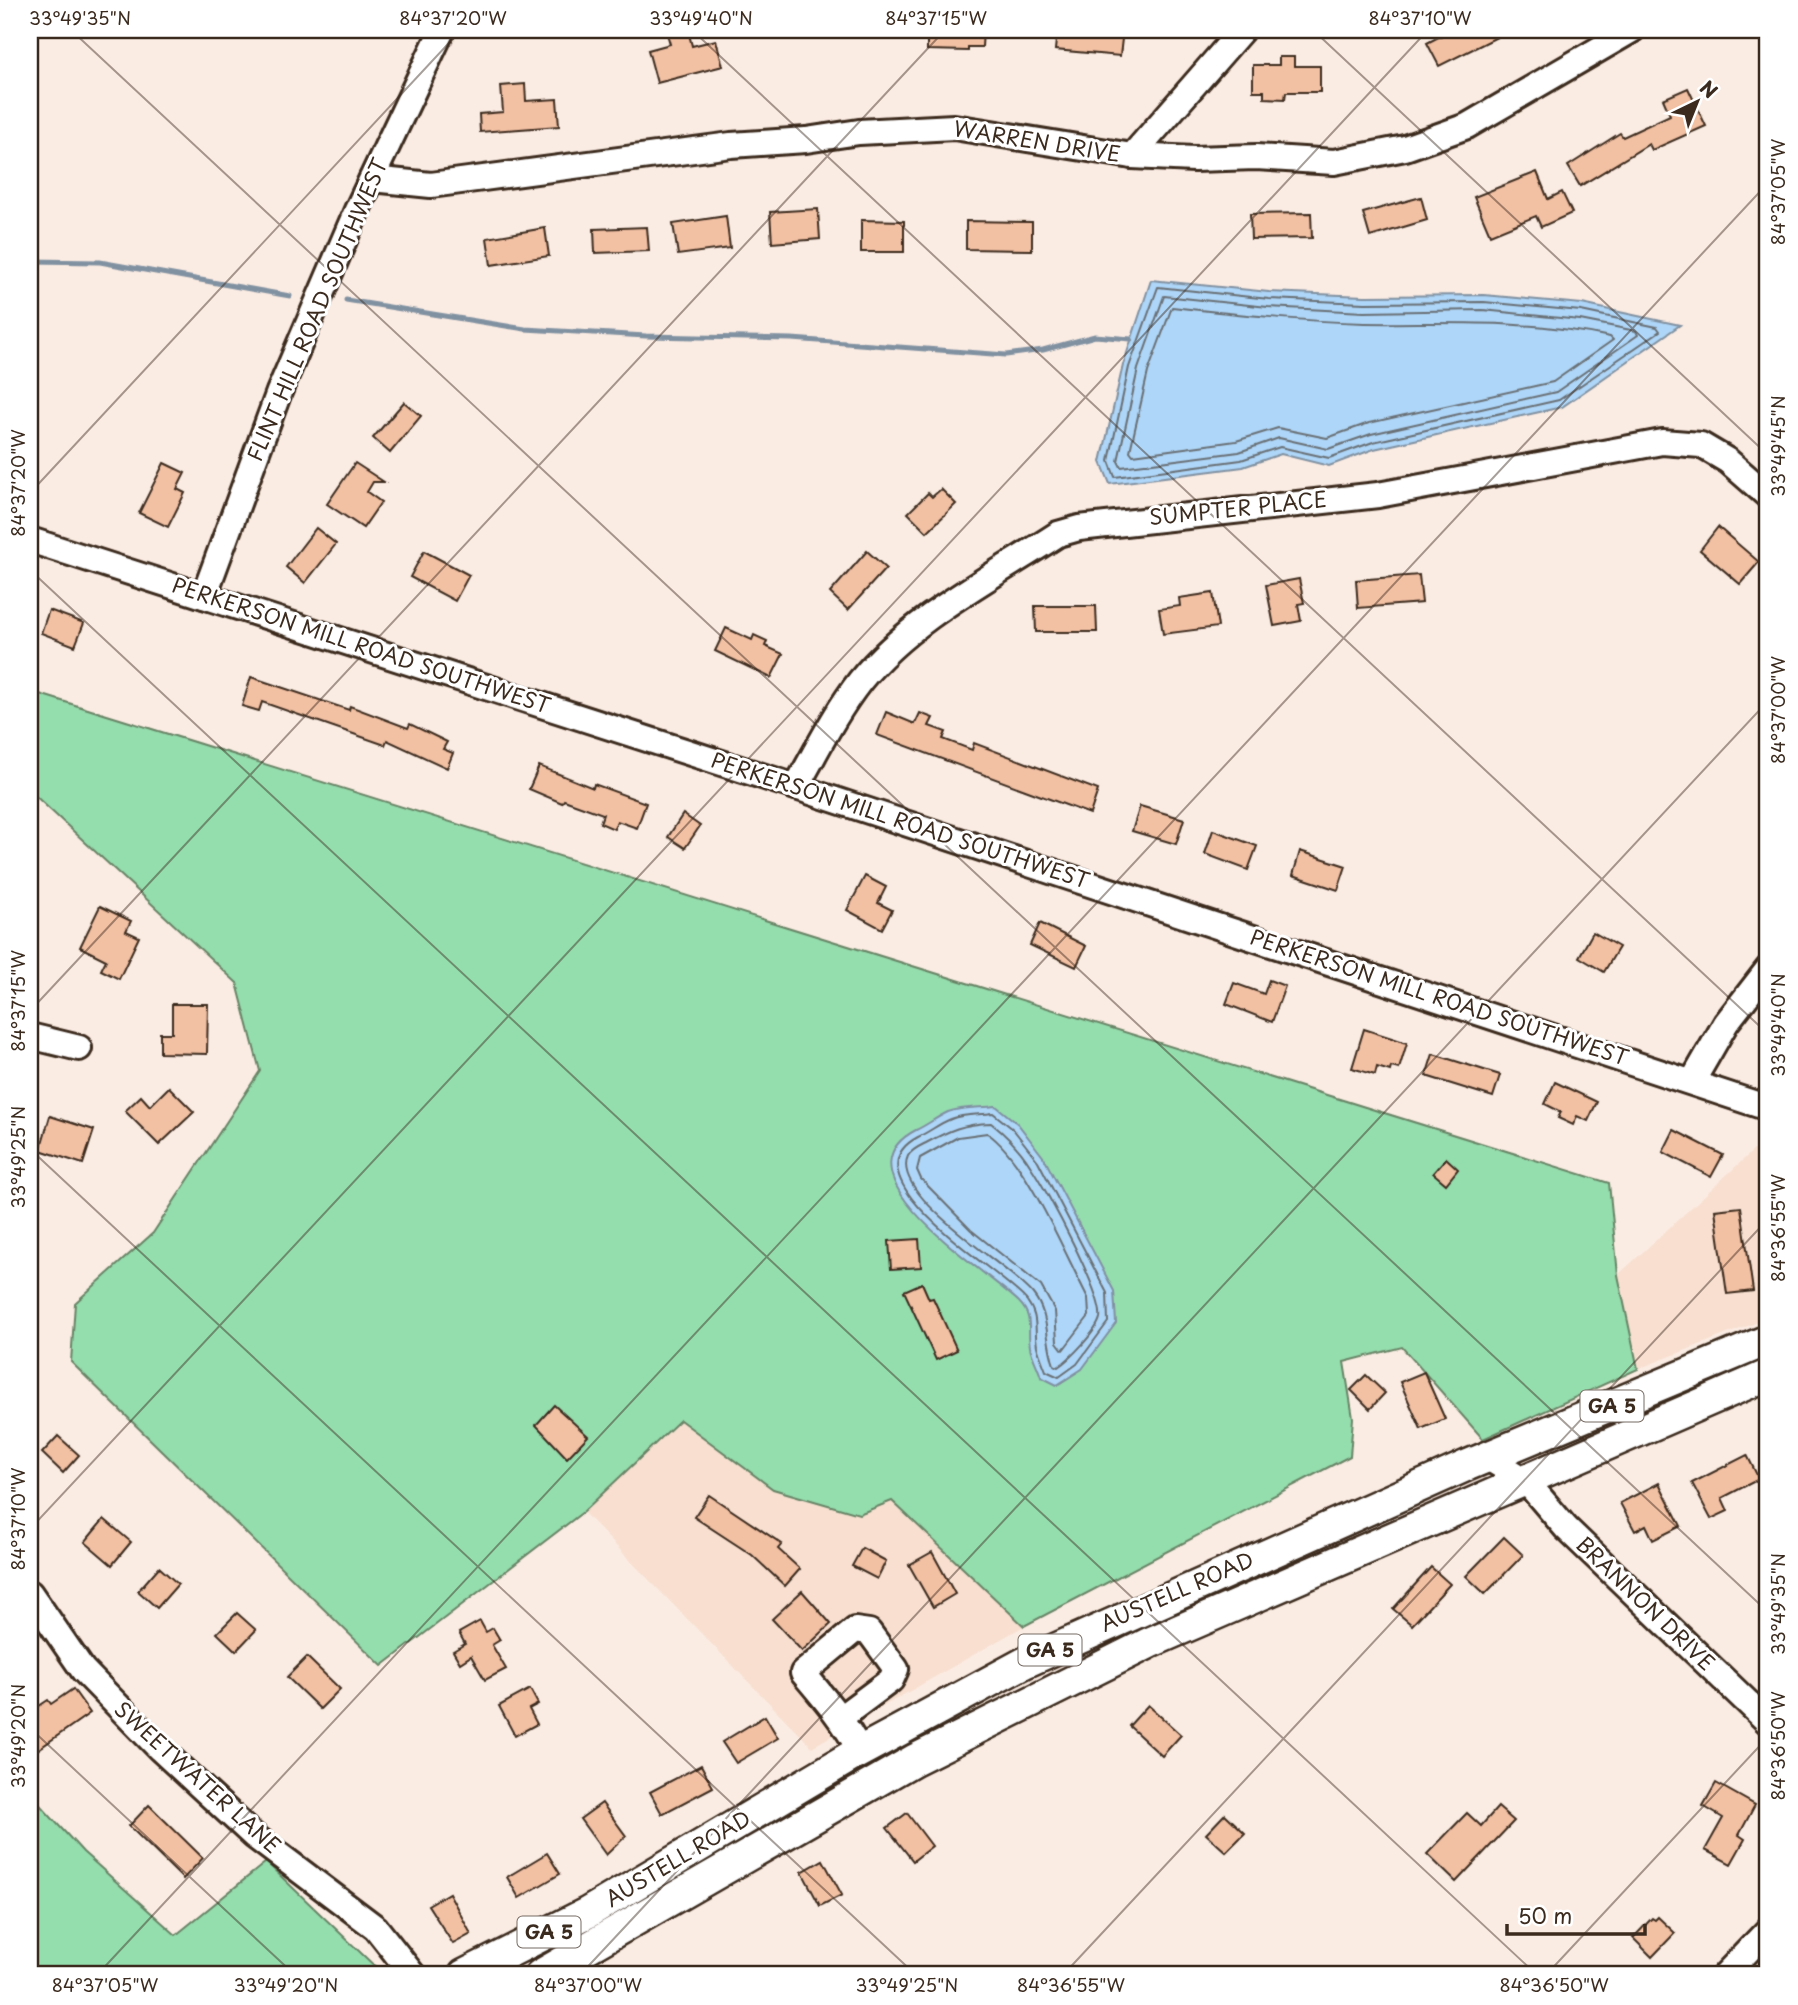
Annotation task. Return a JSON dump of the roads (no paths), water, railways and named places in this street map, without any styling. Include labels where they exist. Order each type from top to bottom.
[{"type":"main road","name":"AUSTELL ROAD","points":[[464,1975],[587,1913],[860,1751],[1024,1662],[1098,1627],[1488,1458],[1768,1340]]},
{"type":"main road","name":"AUSTELL ROAD","points":[[540,1975],[914,1760],[1056,1688],[1149,1643],[1768,1375]]},
{"type":"street","name":"FLINT HILL ROAD SOUTHWEST","points":[[204,596],[279,393],[372,179],[442,30]]},
{"type":"street","points":[[1132,156],[1242,30]]},
{"type":"street","name":"WARREN DRIVE","points":[[372,179],[431,185],[731,145],[807,140],[859,132],[954,127],[1132,156],[1194,159],[1256,157],[1334,162],[1405,148],[1467,126],[1632,30]]},
{"type":"street","name":"SUMPTER PLACE","points":[[796,787],[845,702],[890,650],[921,624],[1058,534],[1079,528],[1378,495],[1662,442],[1701,445],[1728,461],[1768,496]]},
{"type":"street","name":"PERKERSON MILL ROAD SOUTHWEST","points":[[30,540],[796,787],[1768,1108]]},
{"type":"street","points":[[1692,1082],[1726,1023],[1768,969]]},
{"type":"street","points":[[30,1036],[79,1048]]},
{"type":"street","name":"BRANNON DRIVE","points":[[1488,1458],[1526,1481],[1566,1528],[1768,1722]]},
{"type":"street","name":"SWEETWATER LANE","points":[[30,1593],[83,1670],[160,1749],[254,1836],[376,1928],[413,1975]]},
{"type":"street","points":[[840,1718],[860,1751]]},
{"type":"street","points":[[1725,1975],[1764,1942]]},
{"type":"water","points":[[1151,280],[1269,292],[1365,296],[1484,295],[1582,304],[1680,325],[1562,407],[1374,449],[1329,466],[1281,454],[1243,467],[1110,484],[1101,462],[1123,365]]},
{"type":"water","points":[[996,1106],[1018,1124],[1044,1158],[1114,1291],[1116,1323],[1082,1369],[1057,1385],[1041,1377],[1031,1351],[1028,1318],[1024,1308],[923,1221],[902,1196],[891,1171],[894,1149],[916,1130],[948,1112]]},
{"type":"waterway","points":[[30,261],[100,262],[290,296]]},
{"type":"waterway","points":[[346,300],[525,329],[646,336],[792,339],[1006,355],[1043,350],[1095,336],[1131,339]]}]
